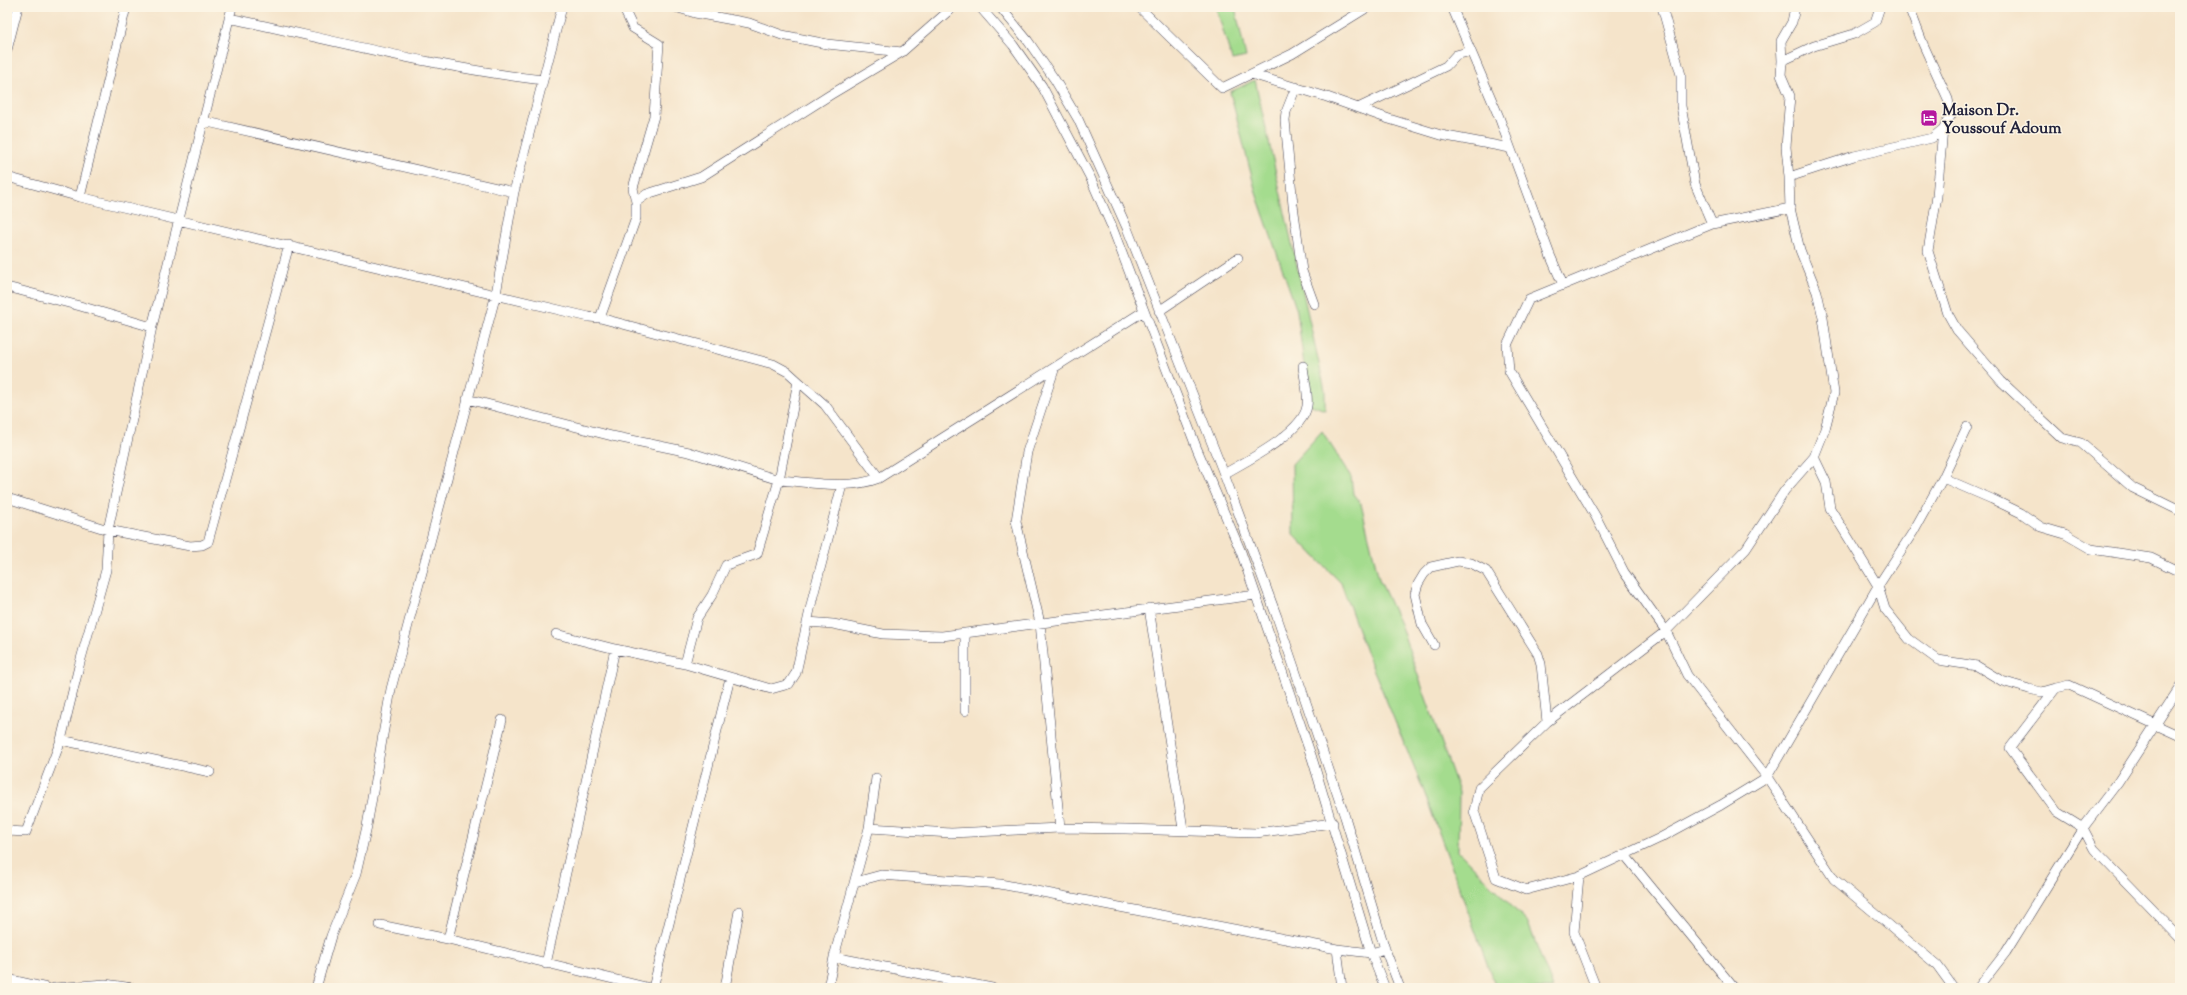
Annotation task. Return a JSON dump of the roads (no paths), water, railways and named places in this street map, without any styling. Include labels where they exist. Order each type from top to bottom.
[{"type":"street","points":[[7,50],[18,7]]},
{"type":"street","points":[[80,197],[126,7]]},
{"type":"street","points":[[7,831],[26,832],[61,740],[106,570],[108,530],[152,327],[232,7]]},
{"type":"street","points":[[316,988],[331,936],[356,874],[367,826],[391,689],[496,294],[514,192],[562,7]]},
{"type":"street","points":[[600,318],[636,218],[634,188],[654,116],[659,44],[632,28],[623,7]]},
{"type":"street","points":[[675,7],[695,13],[749,23],[782,35],[827,44],[902,52]]},
{"type":"street","points":[[636,202],[647,194],[701,177],[830,95],[902,52],[953,7]]},
{"type":"street","points":[[980,7],[1013,45],[1042,86],[1090,177],[1197,449],[1241,552],[1333,823],[1370,953],[1384,988]]},
{"type":"street","points":[[1000,7],[1028,41],[1055,80],[1078,119],[1127,228],[1224,474],[1302,688],[1345,817],[1385,949],[1400,988]]},
{"type":"street","points":[[1139,7],[1222,88],[1313,42],[1330,29],[1368,7]]},
{"type":"street","points":[[1452,7],[1510,148],[1550,255],[1563,285]]},
{"type":"street","points":[[1662,7],[1681,75],[1681,106],[1695,184],[1712,224]]},
{"type":"street","points":[[1795,7],[1792,22],[1780,41],[1782,61],[1781,75],[1790,96],[1786,147],[1790,208],[1800,250],[1817,292],[1823,318],[1834,393],[1825,429],[1814,457],[1785,490],[1746,549],[1666,631],[1548,722],[1479,788],[1474,811],[1496,878],[1526,890],[1579,876],[1660,838],[1708,813],[1768,777],[1878,586],[1913,532],[1943,478],[1966,427]]},
{"type":"street","points":[[1782,61],[1814,46],[1854,34],[1875,22],[1880,7]]},
{"type":"street","points":[[1789,177],[1854,156],[1932,138],[1943,129],[1951,115],[1948,99],[1923,44],[1909,7]]},
{"type":"street","points":[[229,18],[340,41],[398,56],[499,75],[543,80]]},
{"type":"street","points":[[1358,108],[1446,66],[1456,54],[1471,51]]},
{"type":"street","points":[[1251,74],[1296,87],[1441,135],[1510,148]]},
{"type":"street","points":[[1296,87],[1286,112],[1285,120],[1293,205],[1302,271],[1314,304]]},
{"type":"street","points":[[203,121],[514,192]]},
{"type":"street","points":[[1943,129],[1937,196],[1928,251],[1948,314],[1957,330],[2001,380],[2062,438],[2081,443],[2133,488],[2180,511]]},
{"type":"street","points":[[7,177],[80,197],[179,221],[289,245],[600,318],[773,364],[788,372],[825,405],[879,478]]},
{"type":"street","points":[[1790,208],[1712,224],[1529,299],[1506,345],[1509,371],[1596,516],[1624,572],[1666,631],[1686,674],[1768,777],[1834,879],[1936,965],[1954,988]]},
{"type":"street","points":[[7,498],[108,530],[190,546],[202,545],[208,542],[289,245]]},
{"type":"street","points":[[1159,311],[1238,258]]},
{"type":"street","points":[[7,287],[152,327]]},
{"type":"street","points":[[467,399],[612,436],[689,452],[779,480],[842,485],[869,482],[879,478],[1144,311]]},
{"type":"street","points":[[1224,474],[1265,450],[1295,428],[1307,406],[1303,366]]},
{"type":"street","points":[[1055,367],[1027,452],[1016,521],[1040,623],[1060,828]]},
{"type":"street","points":[[685,664],[697,618],[712,595],[726,565],[757,554],[779,480],[798,381]]},
{"type":"street","points":[[1814,457],[1826,482],[1830,508],[1878,586],[1885,608],[1909,639],[1938,660],[1976,666],[2002,681],[2042,692],[2068,686],[2155,723],[2180,736]]},
{"type":"street","points":[[1943,478],[2021,513],[2041,527],[2065,534],[2091,548],[2151,558],[2180,572]]},
{"type":"street","points":[[556,634],[615,649],[685,664],[771,689],[789,684],[796,673],[842,485]]},
{"type":"street","points":[[1434,645],[1422,624],[1415,594],[1424,574],[1431,567],[1458,562],[1471,563],[1486,572],[1538,654],[1541,664],[1548,722]]},
{"type":"street","points":[[808,622],[833,624],[883,634],[942,636],[1256,595]]},
{"type":"street","points":[[1149,608],[1183,829]]},
{"type":"street","points":[[965,633],[965,711]]},
{"type":"street","points":[[546,964],[615,649]]},
{"type":"street","points":[[380,925],[448,939],[546,964],[651,988],[730,678]]},
{"type":"street","points":[[1984,986],[2083,828],[2118,782],[2155,723],[2180,687]]},
{"type":"street","points":[[2056,688],[2010,748],[2057,812],[2083,828],[2094,849],[2180,938]]},
{"type":"street","points":[[448,939],[502,720]]},
{"type":"street","points":[[61,740],[210,772]]},
{"type":"street","points":[[828,988],[834,957],[869,828],[876,778]]},
{"type":"street","points":[[869,828],[951,833],[1060,828],[1183,829],[1256,833],[1333,823]]},
{"type":"street","points":[[1624,854],[1734,988]]},
{"type":"street","points":[[855,882],[881,875],[1000,884],[1337,949],[1370,953],[1385,949]]},
{"type":"street","points":[[1579,876],[1574,932],[1596,988]]},
{"type":"street","points":[[725,988],[739,912]]},
{"type":"street","points":[[1337,949],[1342,988]]},
{"type":"street","points":[[834,957],[992,988]]},
{"type":"street","points":[[7,979],[47,988]]},
{"type":"street","points":[[54,988],[105,984],[133,988]]},
{"type":"place","name":"Maison Dr. Youssouf Adoum","points":[[1929,118]]}]
